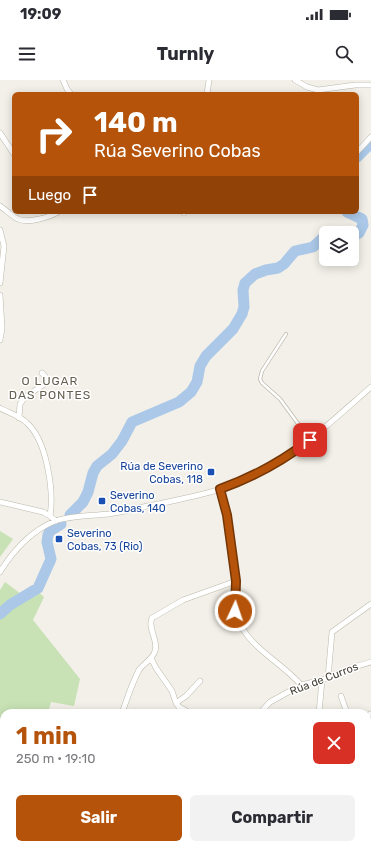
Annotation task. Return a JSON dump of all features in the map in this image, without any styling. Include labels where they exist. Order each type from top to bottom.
[{"type":"street","points":[[63,80],[70,92]]},
{"type":"street","points":[[207,92],[208,80]]},
{"type":"street","points":[[295,80],[318,92],[355,85],[371,84]]},
{"type":"street","points":[[0,133],[12,151]]},
{"type":"street","points":[[359,150],[371,137]]},
{"type":"street","points":[[0,206],[18,220],[23,221],[37,220],[53,214]]},
{"type":"street","points":[[0,230],[4,246],[0,283]]},
{"type":"street","points":[[0,295],[2,328],[0,340]]},
{"type":"street","points":[[19,418],[20,404],[26,397],[49,381],[42,372]]},
{"type":"street","points":[[0,572],[11,555],[23,542],[38,531],[56,521],[123,511],[207,493],[244,480],[272,467],[326,428],[371,387]]},
{"type":"street","points":[[0,408],[26,422],[32,428],[44,450],[52,508],[50,516]]},
{"type":"street","points":[[220,489],[227,515],[236,581],[235,611],[237,619],[251,640],[301,685]]},
{"type":"street","points":[[0,502],[43,512],[56,521]]},
{"type":"street","points":[[124,709],[137,673],[155,653],[156,646],[151,626],[152,618],[183,600],[236,581]]},
{"type":"street","points":[[328,678],[332,632],[371,604]]},
{"type":"street","points":[[151,658],[172,691],[176,703],[183,709]]},
{"type":"street","name":"Rúa de Curros","points":[[264,709],[270,702],[301,685],[322,680],[351,668],[371,662]]},
{"type":"street","points":[[319,709],[322,680]]},
{"type":"street","points":[[176,703],[186,696],[200,681]]},
{"type":"street","points":[[341,696],[346,709]]},
{"type":"lane","points":[[286,334],[262,371],[260,379],[262,383],[280,399],[310,440]]},
{"type":"green space","points":[[0,531],[13,539],[0,557]]},
{"type":"green space","points":[[5,582],[21,594],[32,586],[44,597],[33,620],[80,679],[74,706],[51,702],[49,709],[0,709],[0,590]]},
{"type":"waterway","points":[[359,155],[371,143]]},
{"type":"waterway","points":[[351,214],[362,219],[363,225],[359,233]]},
{"type":"waterway","points":[[70,515],[83,502],[97,466],[112,454],[122,441],[132,422],[179,402],[191,392],[197,382],[200,366],[206,356],[233,329],[242,314],[244,307],[243,290],[245,283],[255,274],[278,268],[284,264],[295,251],[313,247],[319,241]]},
{"type":"waterway","points":[[0,614],[10,605],[38,588],[51,559],[47,542],[48,535],[50,531],[61,524]]},
{"type":"place","name":"Rúa de Severino Cobas, 118","points":[[211,472]]},
{"type":"place","name":"Severino Cobas, 140","points":[[102,501]]},
{"type":"place","name":"Severino Cobas, 73 (Rio)","points":[[59,539]]},
{"type":"district","name":"O LUGAR DAS PONTES","points":[[50,388]]},
{"type":"route","points":[[235,611],[236,581],[227,515],[220,489],[272,467],[310,440]]}]
